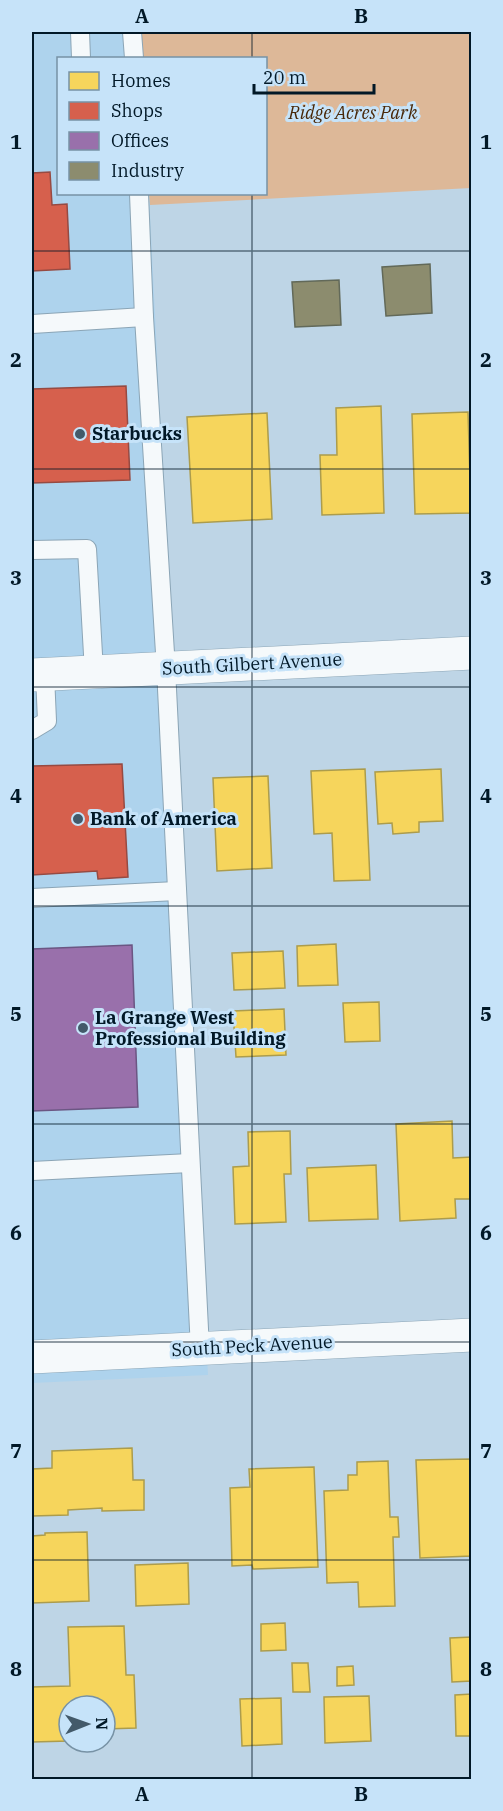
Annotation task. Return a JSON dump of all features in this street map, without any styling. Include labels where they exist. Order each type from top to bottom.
[{"type":"street","name":"South Gilbert Avenue","points":[[38,675],[471,652]]},
{"type":"street","name":"South Peck Avenue","points":[[32,1357],[471,1335]]},
{"type":"lane","points":[[80,32],[81,57]]},
{"type":"lane","points":[[132,32],[134,57]]},
{"type":"lane","points":[[139,195],[144,317],[166,669],[200,1349]]},
{"type":"lane","points":[[32,324],[144,317]]},
{"type":"lane","points":[[32,550],[87,549],[94,672]]},
{"type":"lane","points":[[32,729],[47,721],[38,675]]},
{"type":"lane","points":[[32,898],[177,891]]},
{"type":"lane","points":[[32,1171],[190,1163]]},
{"type":"shaded area","points":[[32,32],[141,32],[142,57],[57,57],[57,195],[149,195],[208,1375],[32,1383]]},
{"type":"green space","name":"Ridge Acres Park","points":[[141,32],[471,32],[471,188],[150,205],[149,195],[267,195],[267,57],[142,57]]},
{"type":"building: Homes","points":[[381,406],[384,513],[322,515],[320,455],[337,455],[336,408]]},
{"type":"building: Homes","points":[[468,412],[471,513],[415,514],[412,414]]},
{"type":"building: Homes","points":[[267,413],[272,519],[193,523],[187,417]]},
{"type":"building: Homes","points":[[365,769],[370,880],[334,881],[332,833],[314,834],[311,771]]},
{"type":"building: Homes","points":[[441,769],[443,821],[419,822],[419,832],[393,834],[392,823],[378,824],[375,772]]},
{"type":"building: Homes","points":[[268,776],[272,868],[217,871],[213,778]]},
{"type":"building: Homes","points":[[336,944],[338,985],[298,986],[297,946]]},
{"type":"building: Homes","points":[[283,951],[285,988],[234,990],[232,953]]},
{"type":"building: Homes","points":[[379,1002],[380,1041],[345,1042],[343,1003]]},
{"type":"building: Homes","points":[[284,1009],[286,1055],[236,1057],[233,1011]]},
{"type":"building: Homes","points":[[452,1121],[453,1158],[472,1157],[472,1199],[455,1199],[456,1218],[400,1221],[396,1124]]},
{"type":"building: Homes","points":[[290,1131],[291,1174],[284,1174],[286,1222],[235,1224],[233,1167],[249,1166],[248,1132]]},
{"type":"building: Homes","points":[[376,1165],[378,1219],[309,1221],[307,1168]]},
{"type":"building: Homes","points":[[132,1448],[133,1480],[144,1480],[144,1510],[102,1511],[102,1508],[68,1510],[68,1515],[32,1516],[32,1469],[52,1468],[52,1451]]},
{"type":"building: Homes","points":[[472,1459],[472,1556],[420,1558],[416,1460]]},
{"type":"building: Homes","points":[[388,1461],[390,1517],[398,1517],[399,1537],[393,1537],[395,1606],[359,1607],[358,1582],[327,1583],[324,1491],[348,1490],[348,1475],[357,1475],[357,1462]]},
{"type":"building: Homes","points":[[314,1467],[318,1567],[253,1569],[252,1565],[232,1566],[230,1488],[250,1487],[249,1469]]},
{"type":"building: Homes","points":[[87,1532],[89,1601],[32,1603],[32,1536],[45,1535],[45,1533]]},
{"type":"building: Homes","points":[[188,1563],[189,1604],[136,1606],[135,1565]]},
{"type":"building: Homes","points":[[285,1623],[286,1650],[261,1651],[261,1624]]},
{"type":"building: Homes","points":[[124,1626],[126,1675],[134,1675],[136,1728],[117,1729],[117,1694],[57,1694],[57,1741],[32,1742],[32,1687],[70,1686],[68,1627]]},
{"type":"building: Homes","points":[[472,1637],[472,1681],[452,1682],[450,1638]]},
{"type":"building: Homes","points":[[292,1663],[308,1663],[310,1692],[293,1692]]},
{"type":"building: Homes","points":[[353,1666],[354,1685],[337,1686],[337,1667]]},
{"type":"building: Homes","points":[[472,1694],[472,1736],[456,1736],[455,1695]]},
{"type":"building: Homes","points":[[369,1696],[371,1741],[325,1743],[324,1697]]},
{"type":"building: Homes","points":[[281,1698],[282,1744],[242,1746],[240,1699]]},
{"type":"building: Shops","points":[[50,172],[52,205],[67,204],[70,269],[32,271],[32,173]]},
{"type":"building: Shops","name":"Starbucks","points":[[126,386],[130,480],[32,483],[32,389]]},
{"type":"building: Shops","name":"Bank of America","points":[[122,764],[128,877],[98,879],[97,871],[32,875],[32,766]]},
{"type":"building: Offices","name":"La Grange West Professional Building","points":[[132,945],[138,1107],[32,1111],[32,949]]},
{"type":"building: Industry","points":[[430,264],[432,313],[386,316],[382,267]]},
{"type":"building: Industry","points":[[339,280],[341,325],[295,327],[292,282]]},
{"type":"place","name":"Starbucks","points":[[80,434]]},
{"type":"place","name":"Bank of America","points":[[78,819]]},
{"type":"place","name":"La Grange West Professional Building","points":[[83,1028]]}]
